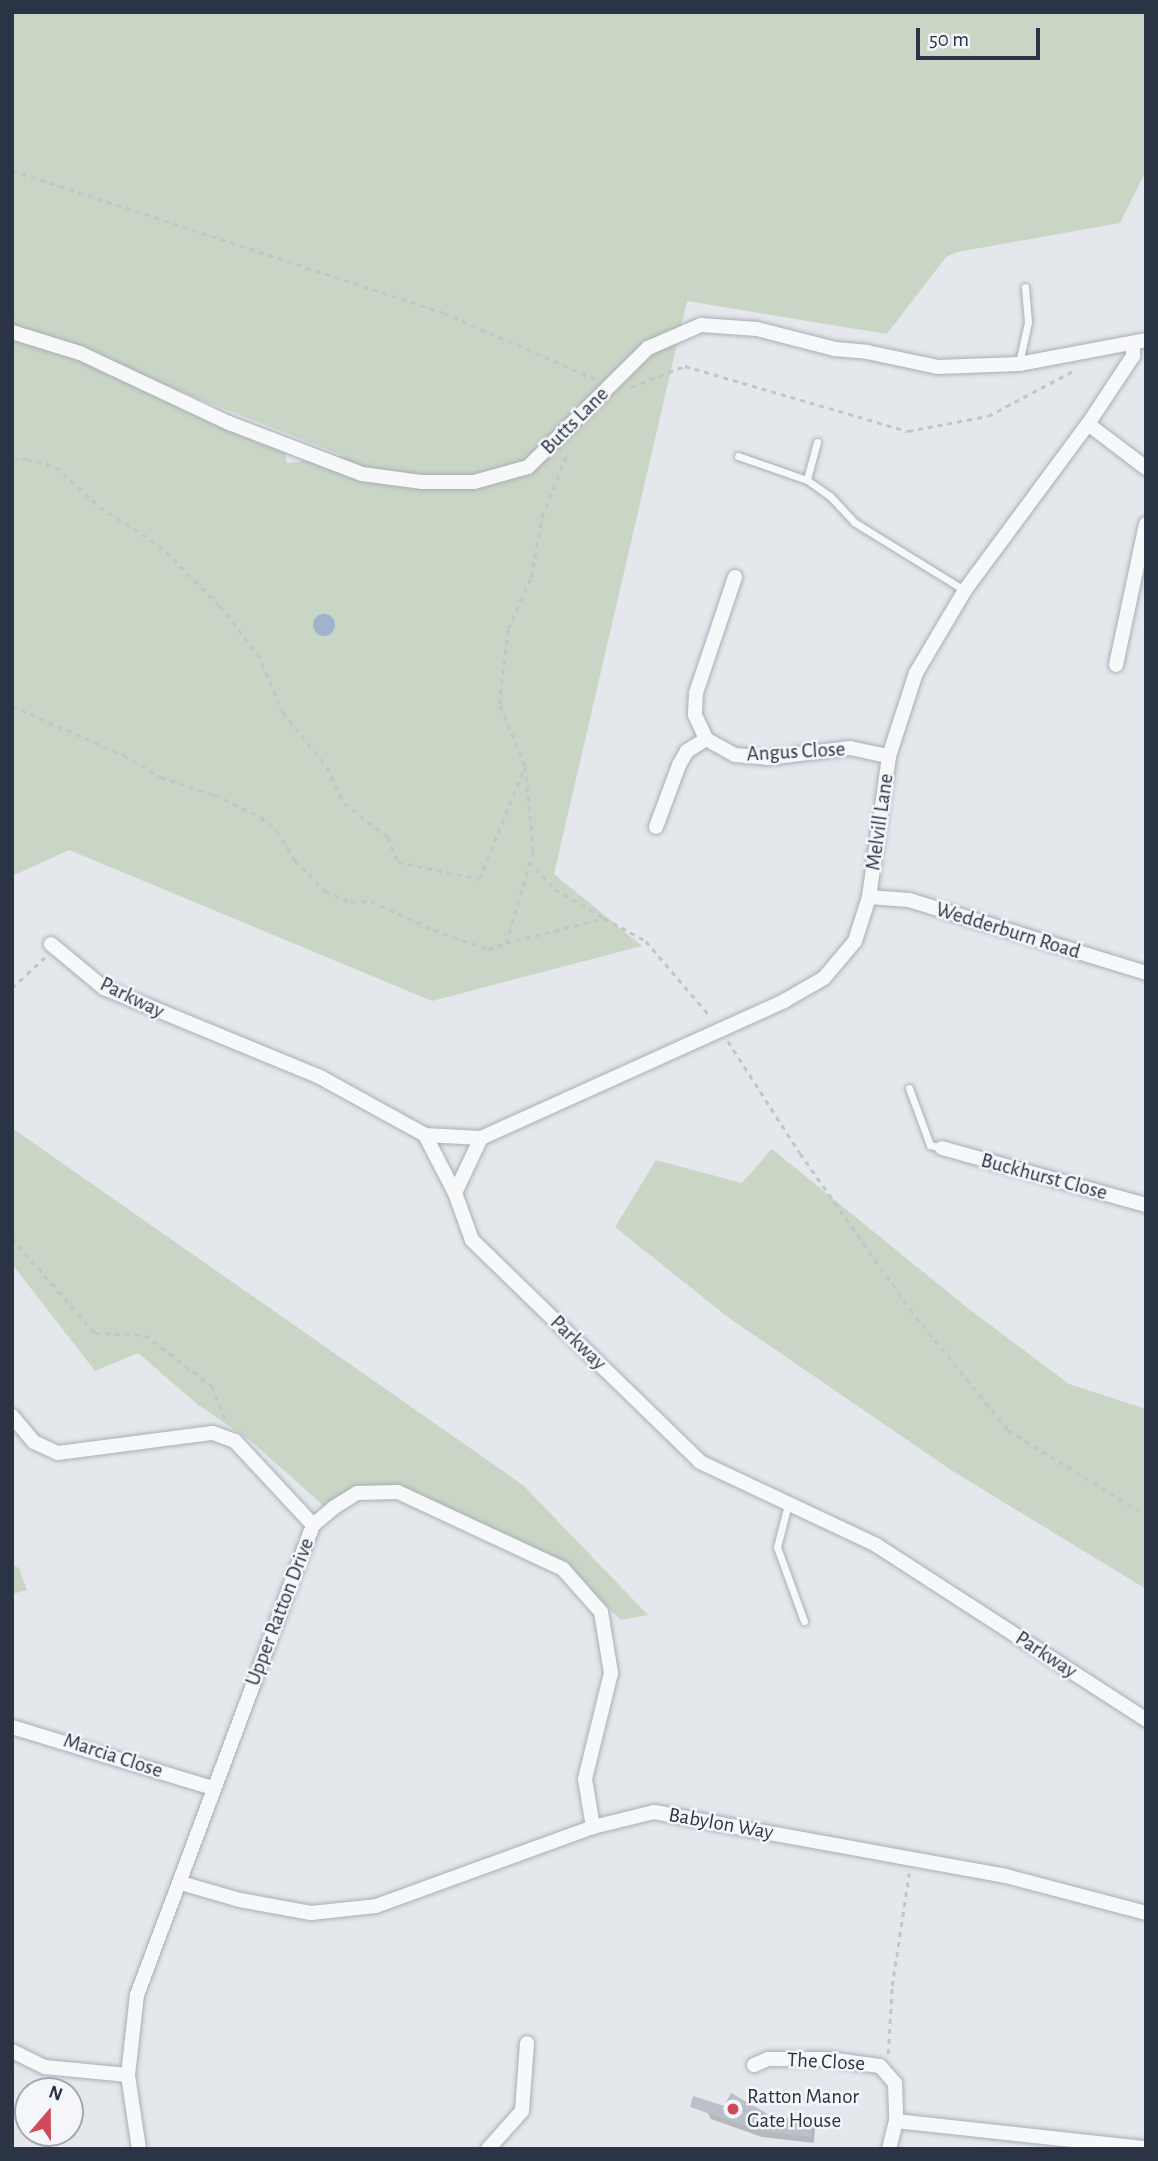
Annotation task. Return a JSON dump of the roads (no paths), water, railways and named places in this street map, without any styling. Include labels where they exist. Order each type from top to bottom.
[{"type":"street","name":"Butts Lane","points":[[12,332],[80,353],[229,423],[362,474],[422,482],[474,482],[528,467],[649,348],[701,325],[757,329],[835,349],[867,352],[938,367],[1019,364],[1139,343]]},
{"type":"street","name":"Melvill Lane","points":[[481,1138],[784,1001],[824,978],[855,941],[869,897],[889,756],[916,673],[965,590],[1088,424],[1139,343]]},
{"type":"street","points":[[1088,424],[1146,468]]},
{"type":"street","points":[[1116,664],[1146,524]]},
{"type":"street","points":[[656,827],[679,765],[687,751],[706,739],[695,715],[696,693],[735,577]]},
{"type":"street","name":"Angus Close","points":[[706,739],[736,755],[767,758],[850,748],[889,756]]},
{"type":"street","name":"Wedderburn Road","points":[[869,897],[909,900],[1146,973]]},
{"type":"street","name":"Parkway","points":[[52,946],[104,988],[320,1076],[425,1135],[455,1192],[472,1240],[700,1462],[876,1545],[1146,1720]]},
{"type":"street","points":[[425,1135],[481,1138],[455,1192]]},
{"type":"street","name":"Buckhurst Close","points":[[942,1148],[1146,1205]]},
{"type":"street","points":[[12,1416],[34,1441],[58,1453],[213,1433],[235,1441],[313,1525]]},
{"type":"street","name":"Upper Ratton Drive","points":[[139,2149],[128,2075],[137,1996],[313,1525],[357,1493],[398,1492],[562,1569],[601,1612],[608,1639],[611,1673],[584,1779],[593,1827]]},
{"type":"street","name":"Marcia Close","points":[[12,1726],[213,1788]]},
{"type":"street","name":"Babylon Way","points":[[181,1883],[240,1900],[312,1913],[376,1906],[593,1827],[654,1812],[1006,1876],[1146,1913]]},
{"type":"street","points":[[488,2149],[522,2111],[527,2043]]},
{"type":"street","points":[[12,2051],[45,2067],[128,2075]]},
{"type":"street","name":"The Close","points":[[754,2065],[768,2059],[828,2059],[880,2066],[895,2083],[897,2121],[889,2149]]},
{"type":"street","points":[[897,2121],[1146,2148]]},
{"type":"lane","points":[[1019,364],[1021,344],[1028,322],[1025,287]]},
{"type":"lane","points":[[807,480],[817,442]]},
{"type":"lane","points":[[738,456],[807,480],[830,496],[854,522],[965,590]]},
{"type":"lane","points":[[909,1088],[930,1144],[942,1148]]},
{"type":"lane","points":[[788,1504],[777,1547],[804,1621]]},
{"type":"water","points":[[320,614],[328,614],[335,621],[335,629],[328,636],[320,636],[313,629],[313,621]]},
{"type":"place","name":"Ratton Manor Gate House","points":[[733,2109]]}]
